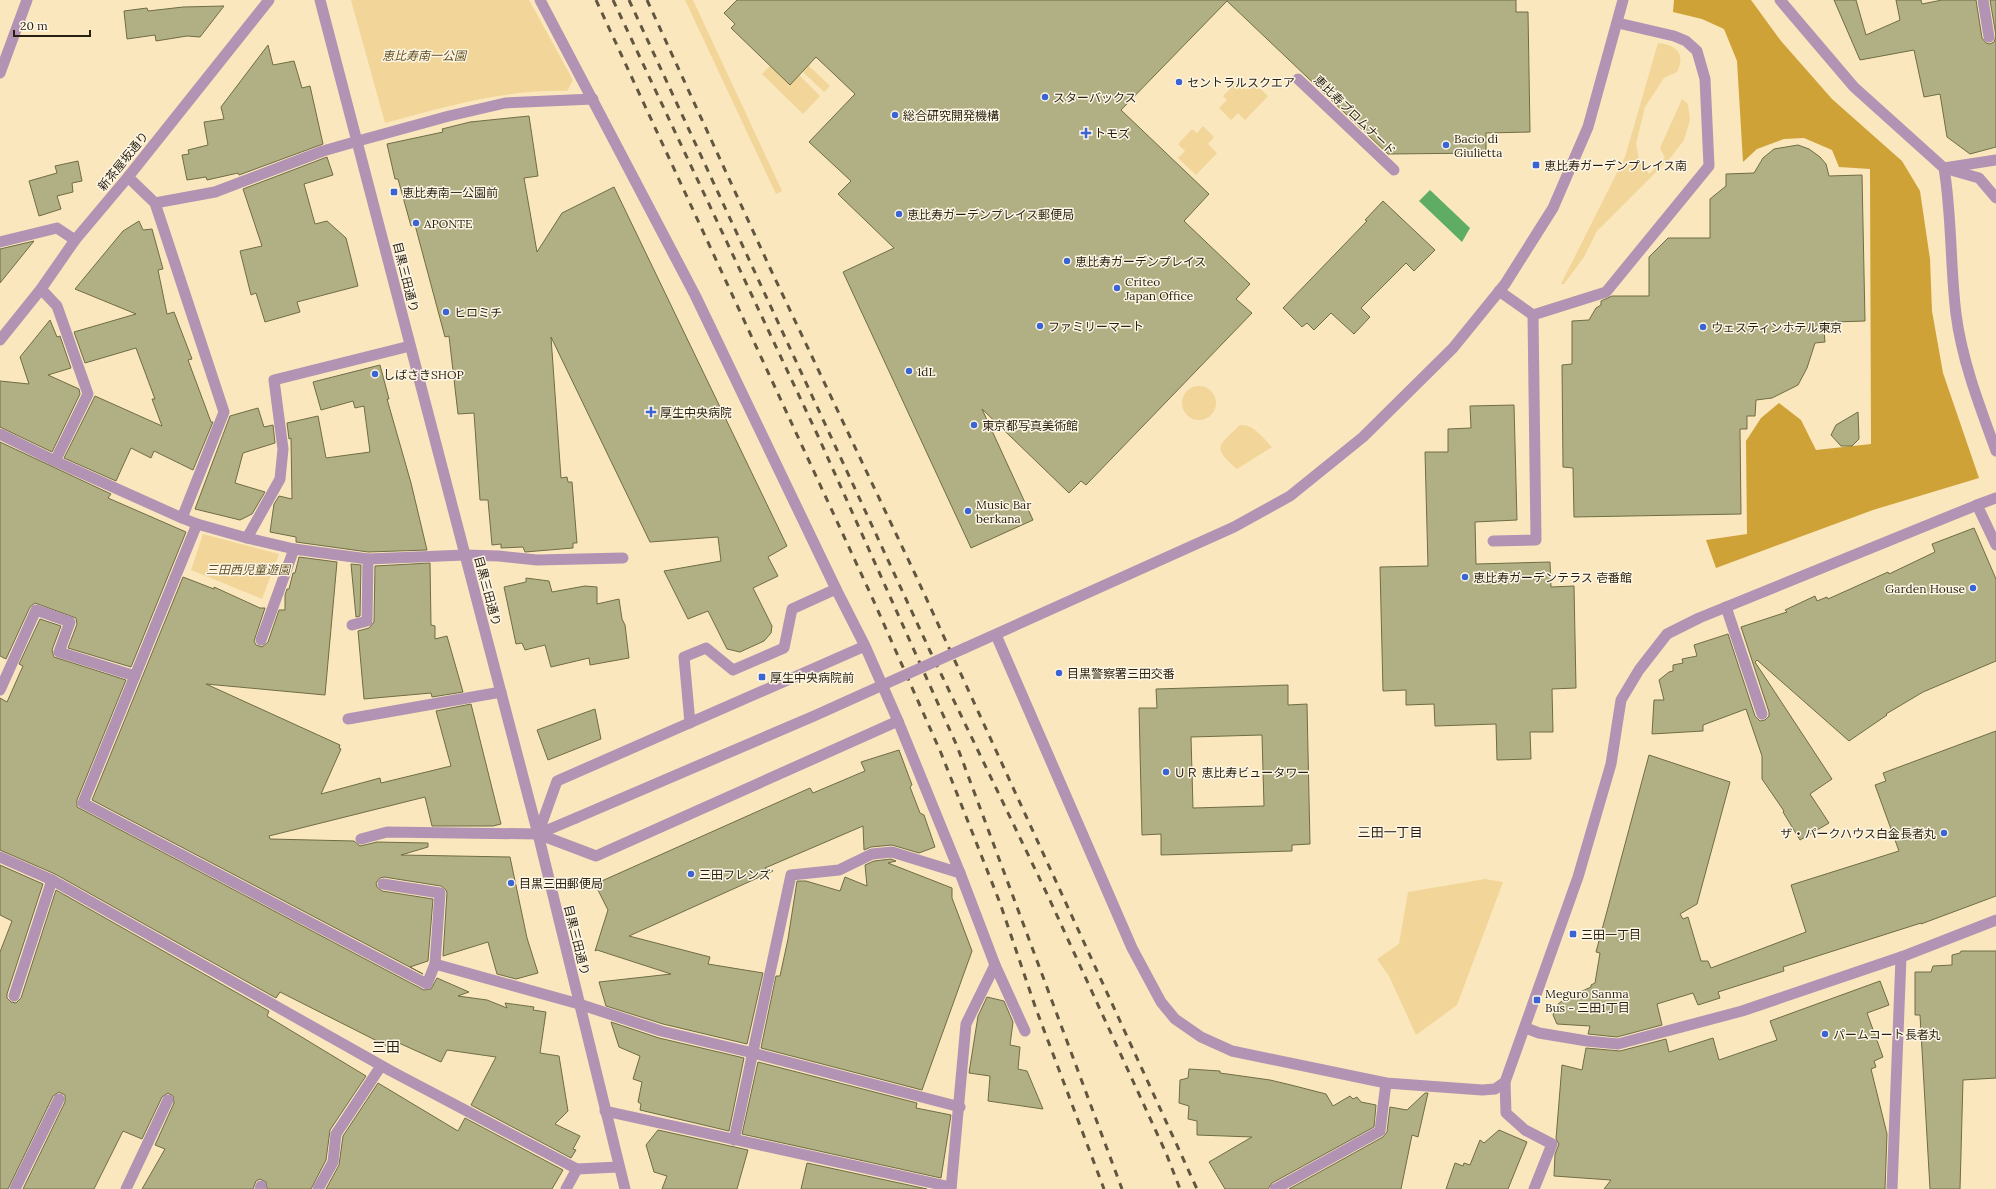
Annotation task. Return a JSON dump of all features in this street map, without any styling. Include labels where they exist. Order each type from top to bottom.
[{"type":"street","points":[[0,73],[27,0]]},
{"type":"street","name":"新茶屋坂通り","points":[[0,340],[41,289],[75,240],[128,177],[269,0]]},
{"type":"street","name":"目黒三田通り","points":[[320,0],[538,834],[618,1167],[625,1189]]},
{"type":"street","points":[[540,0],[593,98],[695,295],[836,589],[865,646],[898,721],[960,873],[995,965],[1025,1031]]},
{"type":"street","points":[[538,834],[814,716],[996,635],[1234,527],[1290,496],[1363,437],[1453,348],[1500,291],[1553,208],[1588,127],[1618,23],[1623,0]]},
{"type":"street","points":[[1780,0],[1854,87],[1944,168],[1979,178],[1996,198]]},
{"type":"street","points":[[1983,0],[1989,37]]},
{"type":"street","points":[[1533,315],[1606,292],[1709,166],[1705,79],[1703,65],[1697,51],[1686,41],[1674,36],[1618,23]]},
{"type":"street","name":"恵比寿プロムナード","points":[[1298,79],[1394,170]]},
{"type":"street","points":[[155,203],[215,192],[323,150],[449,116],[505,103],[593,98]]},
{"type":"street","points":[[1944,168],[1996,160]]},
{"type":"street","points":[[1944,168],[1956,315],[1964,353],[1978,401],[1996,451]]},
{"type":"street","points":[[128,177],[155,203],[224,412],[182,518]]},
{"type":"street","points":[[0,242],[57,228],[75,240]]},
{"type":"street","points":[[41,289],[57,306],[88,394],[55,461]]},
{"type":"street","points":[[1500,291],[1533,315]]},
{"type":"street","points":[[1493,541],[1536,540],[1533,315]]},
{"type":"street","points":[[247,538],[280,479],[284,449],[274,380],[410,346]]},
{"type":"street","points":[[0,434],[55,461],[197,524],[294,549],[368,559],[465,555],[499,556],[537,560],[623,558]]},
{"type":"street","points":[[1534,1189],[1552,1144],[1526,1130],[1506,1113],[1505,1082],[1526,1028],[1578,877],[1611,764],[1621,700],[1639,670],[1667,634],[1726,607],[1996,498]]},
{"type":"street","points":[[1977,505],[1996,545]]},
{"type":"street","points":[[197,524],[83,803],[427,984],[435,964],[440,893],[384,884]]},
{"type":"street","points":[[261,640],[294,549]]},
{"type":"street","points":[[352,625],[367,621],[368,559]]},
{"type":"street","points":[[690,723],[684,657],[706,648],[733,670],[784,648],[792,609],[836,589]]},
{"type":"street","points":[[1726,607],[1762,714]]},
{"type":"street","points":[[0,690],[36,610],[70,622],[59,652],[135,676]]},
{"type":"street","points":[[996,635],[1132,948],[1162,1002],[1175,1019],[1201,1037],[1232,1052],[1386,1083],[1482,1090],[1495,1089],[1505,1082]]},
{"type":"street","points":[[538,834],[557,781],[865,646]]},
{"type":"street","points":[[348,719],[501,692]]},
{"type":"street","points":[[361,839],[387,832],[538,834],[596,856],[898,721]]},
{"type":"street","points":[[734,1140],[791,875],[839,870],[872,854],[892,852],[960,873]]},
{"type":"street","points":[[0,857],[52,880],[382,1066],[577,1169],[618,1167]]},
{"type":"street","points":[[14,996],[52,880]]},
{"type":"street","points":[[1526,1028],[1546,1035],[1587,1042],[1618,1044],[1742,1011],[1902,956],[1996,920]]},
{"type":"street","points":[[1892,1189],[1902,956]]},
{"type":"street","points":[[435,964],[579,1004],[661,1031],[753,1053],[960,1107]]},
{"type":"street","points":[[605,1111],[951,1188],[960,1107],[966,1024],[995,965]]},
{"type":"street","points":[[318,1189],[334,1162],[336,1134],[382,1066]]},
{"type":"street","points":[[1275,1189],[1380,1131],[1386,1083]]},
{"type":"street","points":[[15,1189],[59,1099]]},
{"type":"street","points":[[126,1189],[168,1100]]},
{"type":"street","points":[[566,1189],[577,1169]]},
{"type":"green space","name":"恵比寿南一公園","points":[[351,0],[529,0],[573,80],[567,91],[521,93],[475,100],[385,123]]},
{"type":"green space","points":[[685,0],[693,0],[782,191],[776,194]]},
{"type":"green space","points":[[1658,43],[1675,48],[1680,55],[1680,66],[1677,72],[1664,78],[1645,107],[1636,144],[1639,159],[1649,174],[1665,158],[1660,148],[1682,99],[1688,104],[1690,120],[1684,140],[1671,157],[1597,231],[1584,257],[1564,284],[1561,284],[1625,157]]},
{"type":"green space","points":[[808,65],[830,86],[824,92],[802,71]]},
{"type":"green space","points":[[770,66],[790,84],[799,75],[820,96],[803,114],[762,74]]},
{"type":"green space","points":[[1237,82],[1246,90],[1253,82],[1268,96],[1245,120],[1238,113],[1231,120],[1219,108],[1227,100],[1223,96]]},
{"type":"green space","points":[[1203,126],[1214,137],[1208,144],[1217,153],[1196,175],[1178,158],[1185,151],[1178,144],[1192,129],[1197,133]]},
{"type":"green space","points":[[1196,386],[1202,386],[1206,387],[1213,393],[1216,403],[1215,410],[1209,417],[1202,420],[1196,420],[1192,419],[1185,413],[1182,406],[1182,400],[1183,396],[1189,389]]},
{"type":"green space","points":[[1240,425],[1245,425],[1254,429],[1272,447],[1237,469],[1223,456],[1220,447]]},
{"type":"green space","name":"三田西児童遊園","points":[[203,534],[279,554],[262,599],[191,570]]},
{"type":"green space","points":[[1485,879],[1503,882],[1457,1005],[1416,1035],[1389,976],[1377,959],[1399,944],[1408,892]]},
{"type":"shaded area","points":[[1674,0],[1751,0],[1781,41],[1832,99],[1902,161],[1920,191],[1930,259],[1932,311],[1943,373],[1979,478],[1873,510],[1716,568],[1706,540],[1747,534],[1746,441],[1761,418],[1779,403],[1801,420],[1816,450],[1871,444],[1870,169],[1839,167],[1832,150],[1804,138],[1784,139],[1757,149],[1743,162],[1737,61],[1724,29],[1702,19],[1673,12]]},
{"type":"shaded area","points":[[1430,190],[1470,228],[1462,242],[1419,201]]},
{"type":"building","points":[[737,0],[1516,0],[1516,12],[1528,12],[1530,132],[1486,133],[1486,153],[1388,154],[1227,1],[1121,110],[1209,194],[1184,221],[1250,284],[1236,299],[1252,313],[1086,485],[1081,481],[1069,493],[982,409],[1033,520],[971,548],[843,272],[894,248],[838,194],[851,181],[809,142],[855,94],[816,57],[790,85],[731,28],[735,24],[724,13]]},
{"type":"building","points":[[1834,0],[1856,0],[1866,35],[1900,20],[1896,0],[1921,0],[1922,4],[1942,0],[1976,0],[1982,38],[1986,43],[1990,44],[1994,42],[1996,36],[1996,147],[1970,154],[1947,137],[1940,94],[1924,97],[1914,50],[1860,60]]},
{"type":"building","points":[[1990,0],[1996,0],[1996,36]]},
{"type":"building","points":[[224,6],[200,37],[187,36],[156,41],[155,35],[127,39],[124,11],[147,8],[148,11],[183,7]]},
{"type":"building","points":[[268,45],[273,65],[294,61],[302,88],[310,86],[323,144],[239,175],[238,173],[207,180],[206,177],[187,180],[182,155],[189,154],[188,150],[208,145],[204,122],[224,119],[221,107]]},
{"type":"building","points":[[529,116],[538,176],[524,178],[537,252],[562,213],[614,187],[787,546],[768,557],[778,576],[753,588],[772,626],[771,633],[764,641],[740,652],[727,649],[708,611],[688,619],[664,571],[721,561],[718,537],[650,542],[551,337],[561,478],[567,477],[568,482],[572,482],[577,543],[573,543],[573,548],[525,552],[523,547],[501,548],[501,544],[492,545],[488,500],[480,500],[474,413],[458,414],[449,336],[445,337],[415,225],[411,226],[398,179],[395,179],[387,144],[443,132],[442,129],[470,122]]},
{"type":"building","name":"ウェスティンホテル東京","points":[[1798,145],[1809,149],[1820,157],[1826,164],[1829,176],[1862,175],[1865,321],[1835,322],[1835,331],[1824,331],[1825,342],[1815,343],[1807,368],[1798,385],[1772,398],[1756,400],[1755,416],[1747,416],[1747,429],[1740,429],[1741,514],[1574,517],[1573,468],[1563,467],[1562,365],[1572,364],[1572,321],[1589,320],[1596,308],[1601,305],[1601,301],[1612,296],[1649,296],[1649,257],[1668,238],[1710,238],[1710,199],[1726,186],[1726,174],[1754,173],[1763,158],[1774,149]]},
{"type":"building","points":[[327,157],[333,175],[304,184],[315,224],[327,221],[346,238],[358,286],[297,302],[300,312],[265,322],[256,293],[251,295],[240,251],[262,246],[243,189]]},
{"type":"building","points":[[78,161],[82,181],[72,183],[73,192],[57,196],[61,209],[39,216],[29,181],[57,173],[55,166]]},
{"type":"building","points":[[1383,201],[1435,250],[1414,271],[1406,263],[1361,308],[1370,317],[1354,334],[1331,313],[1314,330],[1307,323],[1302,327],[1283,308],[1367,221],[1365,220]]},
{"type":"building","points":[[139,221],[143,230],[152,229],[163,269],[158,270],[167,314],[174,312],[192,359],[188,360],[211,422],[213,422],[193,470],[154,451],[151,458],[131,448],[116,481],[64,458],[95,396],[162,426],[152,399],[155,399],[136,348],[85,363],[74,332],[136,314],[75,289],[123,231]]},
{"type":"building","points":[[34,241],[0,283],[0,249]]},
{"type":"building","points":[[50,320],[57,337],[60,336],[71,368],[48,375],[79,389],[80,394],[52,452],[0,427],[0,381],[29,384],[20,357]]},
{"type":"building","points":[[380,365],[389,399],[387,399],[411,483],[427,550],[368,552],[296,542],[296,537],[270,532],[274,504],[279,496],[292,499],[291,438],[289,439],[287,423],[318,416],[326,458],[370,452],[364,406],[355,408],[353,401],[321,410],[313,382]]},
{"type":"building","name":"恵比寿ガーデンテラス 壱番館","points":[[1514,405],[1517,520],[1475,522],[1476,564],[1550,562],[1551,587],[1574,586],[1576,688],[1552,689],[1553,732],[1530,732],[1531,759],[1497,760],[1496,724],[1435,726],[1434,704],[1406,705],[1406,690],[1383,691],[1380,567],[1428,566],[1425,452],[1448,452],[1448,429],[1471,428],[1470,406]]},
{"type":"building","points":[[258,408],[264,427],[273,425],[275,443],[243,453],[235,483],[265,492],[252,514],[240,520],[195,509],[230,416]]},
{"type":"building","points":[[1858,412],[1859,439],[1852,446],[1841,446],[1831,435],[1836,425]]},
{"type":"building","points":[[0,442],[111,494],[108,498],[186,532],[131,667],[68,648],[77,624],[76,618],[35,603],[30,607],[6,659],[0,656]]},
{"type":"building","points":[[1974,528],[1996,579],[1996,661],[1923,692],[1886,714],[1887,715],[1849,741],[1757,660],[1755,662],[1832,779],[1810,794],[1829,823],[1800,840],[1783,812],[1784,811],[1762,779],[1762,756],[1746,709],[1703,725],[1703,731],[1652,734],[1654,700],[1664,700],[1659,680],[1669,672],[1673,671],[1673,665],[1683,663],[1682,659],[1697,656],[1694,645],[1728,634],[1755,716],[1760,721],[1765,720],[1769,716],[1769,712],[1741,627],[1787,612],[1785,610],[1815,596],[1817,601],[1827,597],[1828,599],[1888,572],[1889,574],[1935,552],[1932,544]]},
{"type":"building","points":[[299,557],[337,562],[325,695],[206,684],[340,745],[339,748],[341,749],[321,794],[380,778],[381,783],[451,766],[436,711],[471,704],[501,824],[493,826],[432,826],[425,797],[269,836],[270,839],[354,841],[360,846],[377,842],[428,843],[428,847],[401,855],[510,857],[527,938],[538,973],[516,979],[497,974],[488,942],[443,956],[447,893],[441,886],[384,877],[380,878],[376,883],[377,887],[382,891],[433,899],[428,961],[410,967],[423,974],[92,800],[183,577],[214,589],[214,587],[260,608],[265,608],[254,641],[256,645],[262,647],[268,642],[279,610],[285,610],[285,595],[287,589],[289,589],[293,573],[295,573]]},
{"type":"building","points":[[430,563],[431,625],[435,626],[435,639],[447,636],[463,692],[432,697],[431,693],[364,699],[358,631],[369,628],[374,622],[375,566]]},
{"type":"building","points":[[351,564],[361,565],[360,616],[356,617]]},
{"type":"building","points":[[526,578],[549,581],[552,592],[585,586],[597,587],[597,604],[619,599],[622,619],[625,625],[629,658],[590,665],[589,658],[551,667],[545,645],[525,650],[522,643],[516,644],[504,587],[526,582]]},
{"type":"building","points":[[40,619],[61,626],[52,650],[54,657],[126,680],[77,800],[77,807],[424,990],[431,989],[437,978],[469,992],[458,996],[487,1000],[507,1008],[505,1003],[534,1007],[533,1010],[546,1012],[540,1053],[559,1056],[568,1111],[555,1124],[580,1136],[573,1149],[576,1150],[571,1158],[471,1105],[496,1057],[447,1050],[441,1062],[390,1039],[387,1046],[280,992],[276,998],[55,874],[0,850],[0,698],[7,702],[23,666],[19,664]]},
{"type":"building","name":"ＵＲ 恵比寿ビュータワー","points":[[1288,685],[1288,705],[1307,704],[1310,844],[1292,845],[1292,851],[1161,855],[1161,834],[1142,835],[1139,708],[1157,708],[1156,689]],"holes":[[[1262,735],[1264,806],[1193,808],[1191,737]]]},
{"type":"building","points":[[595,709],[601,739],[548,760],[537,730]]},
{"type":"building","points":[[1996,731],[1996,896],[1921,924],[1783,967],[1784,971],[1718,992],[1720,998],[1698,1005],[1693,993],[1657,1004],[1662,1025],[1617,1037],[1588,1034],[1590,1026],[1557,1024],[1553,1015],[1558,1004],[1565,999],[1591,987],[1591,985],[1595,983],[1600,953],[1596,952],[1649,755],[1730,782],[1697,904],[1680,914],[1683,919],[1688,917],[1701,961],[1708,961],[1711,968],[1806,932],[1791,885],[1899,851],[1875,785],[1886,781],[1883,773]]},
{"type":"building","points":[[899,750],[912,785],[910,787],[920,813],[924,815],[935,847],[919,853],[892,845],[871,847],[864,850],[863,826],[765,868],[773,871],[629,936],[710,957],[708,964],[763,973],[747,1044],[663,1024],[606,1006],[599,982],[671,974],[597,950],[595,951],[608,910],[595,884],[810,788],[813,793],[865,771],[861,762]]},
{"type":"building","points":[[891,859],[896,861],[888,863],[952,888],[952,898],[972,951],[922,1090],[761,1048],[776,976],[780,976],[788,939],[797,881],[806,881],[840,891],[845,877],[867,886],[865,865],[874,861]]},
{"type":"building","points":[[0,865],[43,884],[7,994],[7,998],[11,1002],[16,1003],[21,998],[56,890],[269,1011],[267,1016],[366,1076],[330,1130],[326,1160],[311,1189],[267,1189],[266,1182],[260,1179],[256,1181],[253,1189],[142,1189],[165,1149],[155,1145],[174,1103],[173,1096],[168,1093],[162,1097],[142,1139],[123,1131],[94,1189],[23,1189],[65,1102],[65,1095],[59,1092],[53,1096],[8,1189],[0,1189],[0,952],[12,921],[0,915]]},
{"type":"building","points":[[1961,951],[1996,951],[1996,1078],[1963,1080],[1960,1189],[1930,1189],[1920,1015],[1915,1015],[1915,972],[1931,972],[1933,966],[1952,965],[1952,955],[1960,953]]},
{"type":"building","points":[[1880,981],[1889,1005],[1867,1013],[1883,1057],[1874,1061],[1876,1067],[1871,1069],[1887,1134],[1885,1189],[1604,1189],[1611,1180],[1554,1176],[1555,1154],[1559,1144],[1556,1139],[1562,1065],[1582,1070],[1586,1048],[1620,1051],[1666,1039],[1669,1052],[1713,1038],[1719,1060],[1777,1040],[1770,1021]]},
{"type":"building","points":[[987,997],[1004,1001],[1013,1022],[1010,1045],[1020,1047],[1018,1069],[1027,1071],[1043,1109],[988,1101],[990,1076],[969,1073],[978,1016]]},
{"type":"building","points":[[611,1022],[659,1038],[744,1058],[729,1131],[640,1110],[641,1104],[638,1102],[642,1082],[633,1079],[640,1056],[619,1047]]},
{"type":"building","points":[[758,1062],[917,1103],[916,1108],[951,1115],[941,1178],[742,1134]]},
{"type":"building","points":[[1189,1069],[1220,1071],[1220,1073],[1270,1080],[1291,1085],[1326,1094],[1333,1106],[1350,1096],[1353,1099],[1357,1097],[1361,1102],[1376,1105],[1374,1127],[1272,1183],[1268,1189],[1225,1189],[1209,1162],[1252,1137],[1197,1135],[1197,1121],[1188,1119],[1189,1106],[1179,1103],[1180,1080],[1188,1078]]},
{"type":"building","points":[[378,1083],[458,1131],[465,1118],[563,1170],[552,1189],[326,1189],[339,1165],[343,1136]]},
{"type":"building","points":[[1425,1093],[1428,1093],[1418,1137],[1412,1135],[1401,1189],[1289,1189],[1383,1137],[1387,1132],[1390,1107],[1407,1110]]},
{"type":"building","points":[[658,1130],[748,1150],[737,1189],[662,1189],[667,1176],[654,1172],[646,1145]]},
{"type":"building","points":[[1499,1130],[1527,1142],[1508,1189],[1446,1189],[1455,1163],[1463,1166],[1464,1163],[1470,1165],[1480,1140],[1484,1143]]},
{"type":"building","points":[[807,1163],[927,1189],[801,1189]]},
{"type":"railway","points":[[596,0],[871,595],[941,753],[1000,903],[1036,1009],[1104,1189]]},
{"type":"railway","points":[[613,0],[818,436],[957,746],[1122,1189]]},
{"type":"railway","points":[[629,0],[930,651],[1048,896],[1166,1153],[1180,1189]]},
{"type":"railway","points":[[647,0],[770,268],[916,576],[1197,1189]]},
{"type":"place","name":"セントラルスクエア","points":[[1179,82]]},
{"type":"place","name":"スターバックス","points":[[1045,97]]},
{"type":"place","name":"総合研究開発機構","points":[[895,115]]},
{"type":"place","name":"トモズ","points":[[1086,133]]},
{"type":"place","name":"Bacio di Giulietta","points":[[1446,145]]},
{"type":"place","name":"恵比寿ガーデンプレイス南","points":[[1536,165]]},
{"type":"place","name":"恵比寿南一公園前","points":[[394,192]]},
{"type":"place","name":"恵比寿ガーデンプレイス郵便局","points":[[899,214]]},
{"type":"place","name":"APONTE","points":[[416,223]]},
{"type":"place","name":"恵比寿ガーデンプレイス","points":[[1067,261]]},
{"type":"place","name":"Criteo Japan Office","points":[[1117,288]]},
{"type":"place","name":"ヒロミチ","points":[[446,312]]},
{"type":"place","name":"ファミリーマート","points":[[1040,326]]},
{"type":"place","name":"ウェスティンホテル東京","points":[[1703,327]]},
{"type":"place","name":"1dL","points":[[909,371]]},
{"type":"place","name":"しばさきSHOP","points":[[375,374]]},
{"type":"place","name":"厚生中央病院","points":[[651,412]]},
{"type":"place","name":"東京都写真美術館","points":[[974,425]]},
{"type":"place","name":"Music Bar berkana","points":[[968,511]]},
{"type":"place","name":"恵比寿ガーデンテラス 壱番館","points":[[1465,577]]},
{"type":"place","name":"Garden House","points":[[1973,588]]},
{"type":"place","name":"目黒警察署三田交番","points":[[1059,673]]},
{"type":"place","name":"厚生中央病院前","points":[[762,677]]},
{"type":"place","name":"ＵＲ 恵比寿ビュータワー","points":[[1166,772]]},
{"type":"place","name":"ザ・パークハウス白金長者丸","points":[[1944,833]]},
{"type":"place","name":"三田フレンズ","points":[[691,874]]},
{"type":"place","name":"目黒三田郵便局","points":[[511,883]]},
{"type":"place","name":"三田一丁目","points":[[1573,934]]},
{"type":"place","name":"Meguro Sanma Bus - 三田1丁目","points":[[1537,1000]]},
{"type":"place","name":"パームコート長者丸","points":[[1825,1034]]},
{"type":"district","name":"三田一丁目","points":[[1390,832]]},
{"type":"district","name":"三田","points":[[386,1047]]}]
